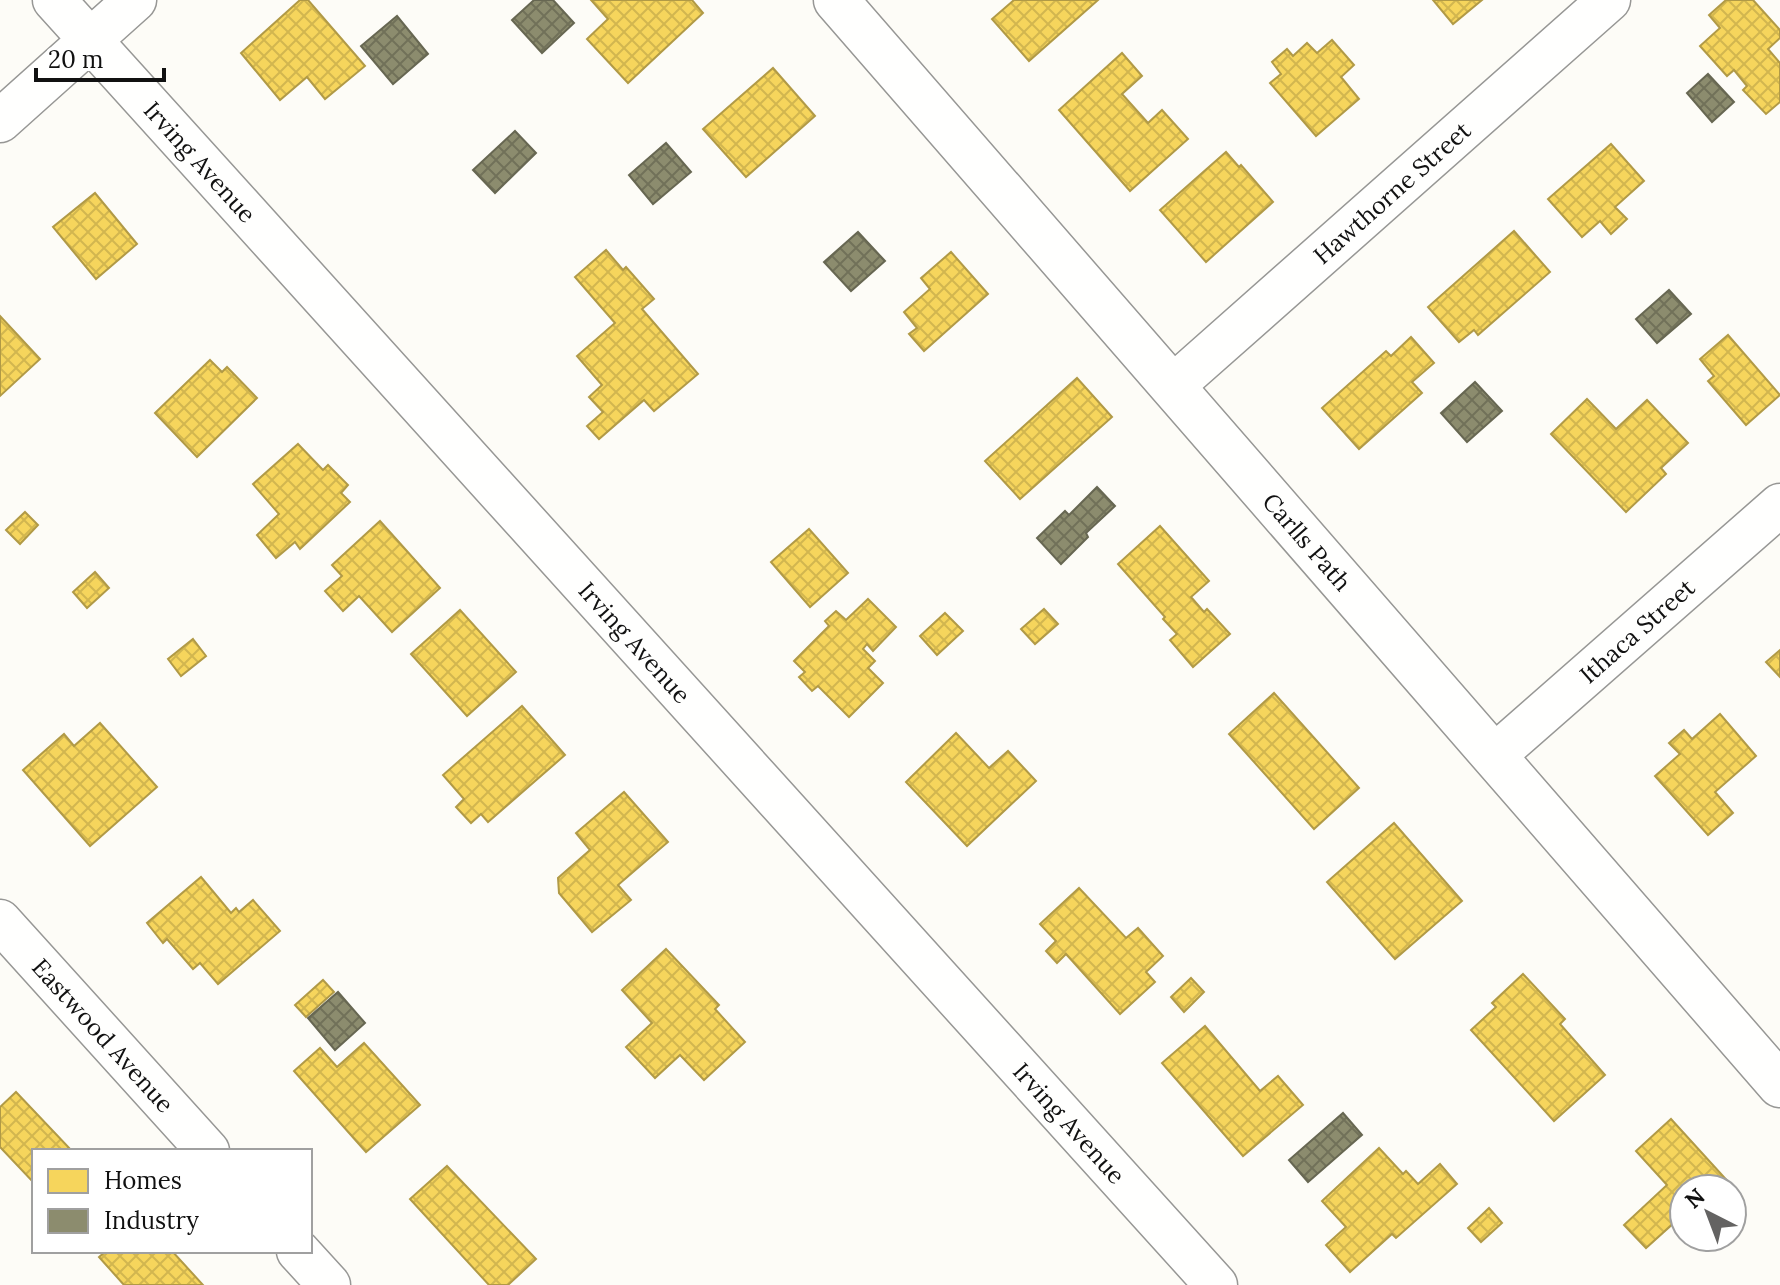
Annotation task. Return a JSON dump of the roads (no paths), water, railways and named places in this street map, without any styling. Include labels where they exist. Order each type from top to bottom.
[{"type":"street","name":"Irving Avenue","points":[[54,0],[1216,1285]]},
{"type":"street","points":[[0,121],[135,0]]},
{"type":"street","name":"Hawthorne Street","points":[[1173,386],[1609,0]]},
{"type":"street","name":"Carlls Path","points":[[852,5],[1173,386],[1780,1085]]},
{"type":"street","name":"Ithaca Street","points":[[1494,756],[1780,505]]},
{"type":"street","name":"Eastwood Avenue","points":[[0,921],[206,1149]]},
{"type":"street","points":[[300,1253],[329,1285]]}]
